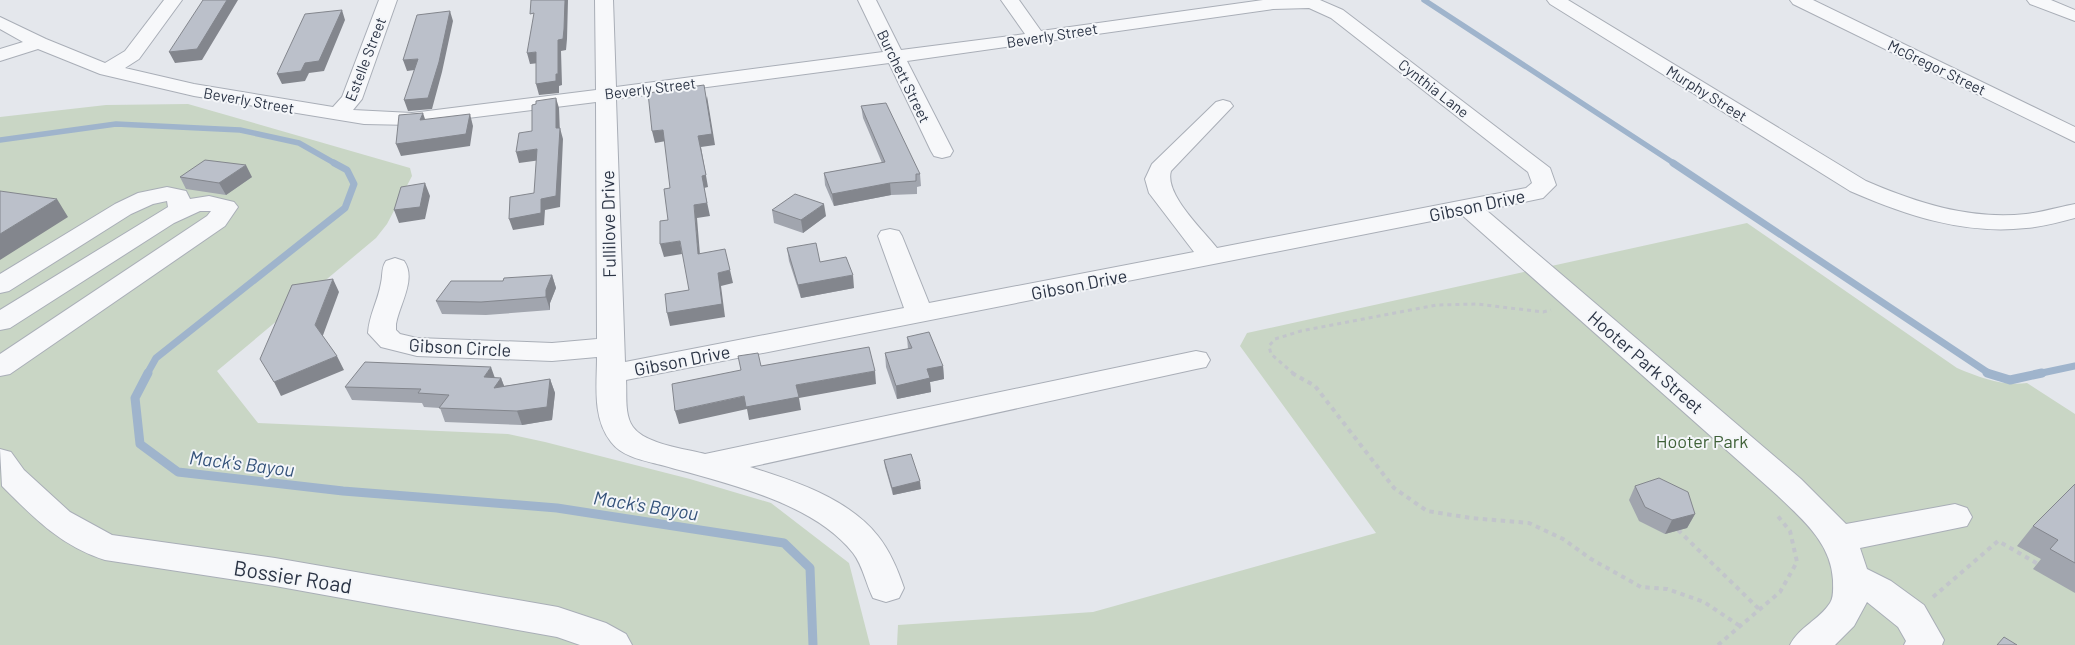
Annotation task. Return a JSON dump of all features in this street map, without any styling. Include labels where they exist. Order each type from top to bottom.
[{"type":"street","points":[[107,70],[132,56],[173,0]]},
{"type":"street","name":"Estelle Street","points":[[337,115],[352,99],[388,0]]},
{"type":"street","name":"Fullilove Drive","points":[[604,0],[611,361],[614,418],[622,436],[629,442],[644,449],[704,466]]},
{"type":"street","name":"Burchett Street","points":[[867,0],[942,152]]},
{"type":"street","points":[[1010,0],[1036,36]]},
{"type":"street","name":"Murphy Street","points":[[1556,0],[1858,186],[1922,211],[1974,221],[2028,221],[2075,211]]},
{"type":"street","name":"McGregor Street","points":[[1799,0],[2075,135]]},
{"type":"street","points":[[2036,0],[2075,16]]},
{"type":"street","name":"Beverly Street","points":[[0,22],[39,43],[107,70],[194,90],[337,115],[377,119],[412,119],[895,57],[1279,3],[1312,3]]},
{"type":"street","name":"Cynthia Lane","points":[[1312,3],[1337,14],[1536,167],[1542,173],[1544,185]]},
{"type":"street","points":[[0,55],[39,43]]},
{"type":"street","points":[[1212,258],[1161,193],[1157,179],[1160,169],[1223,106]]},
{"type":"street","name":"Gibson Drive","points":[[611,361],[920,314],[1468,207],[1535,193],[1544,185]]},
{"type":"street","points":[[0,285],[146,198],[167,194],[178,196],[181,210]]},
{"type":"street","points":[[0,322],[181,210],[193,204],[212,202],[226,207],[216,220],[0,367]]},
{"type":"street","name":"Hooter Park Street","points":[[1468,207],[1789,487],[1826,523],[1838,539],[1850,564],[1852,577],[1851,594],[1846,608],[1837,621],[1809,645]]},
{"type":"street","points":[[890,236],[920,314]]},
{"type":"street","name":"Gibson Circle","points":[[395,266],[395,287],[381,323],[382,333],[391,341],[417,347],[572,352],[611,361]]},
{"type":"street","points":[[704,466],[1196,360]]},
{"type":"street","name":"Bossier Road","points":[[0,460],[13,478],[58,521],[105,546],[275,572],[558,622],[593,634],[613,645]]},
{"type":"street","points":[[704,466],[777,489],[823,510],[860,537],[878,564],[886,588]]},
{"type":"street","points":[[1838,539],[1955,517]]},
{"type":"street","points":[[1852,577],[1878,591],[1917,630]]},
{"type":"path","points":[[1557,310],[1543,312],[1477,304],[1437,305],[1300,331],[1275,339],[1269,346],[1271,354],[1292,373],[1315,386],[1394,488],[1427,511],[1471,518],[1529,523],[1563,538],[1591,559],[1640,587],[1666,589],[1704,602],[1740,626]]},
{"type":"path","points":[[1718,645],[1780,592],[1797,562],[1790,531],[1772,509]]},
{"type":"path","points":[[1678,530],[1759,609]]},
{"type":"path","points":[[1917,630],[1998,541],[2038,564]]},
{"type":"green space","points":[[188,104],[410,168],[412,176],[387,224],[376,238],[217,371],[258,423],[508,434],[690,479],[771,503],[849,563],[870,645],[0,645],[0,117],[106,105]]},
{"type":"green space","name":"Hooter Park","points":[[1747,223],[1957,368],[1992,380],[2018,384],[2027,383],[2075,414],[2075,645],[897,645],[898,625],[1093,612],[1376,533],[1240,346],[1247,333]]},
{"type":"building","points":[[203,0],[227,0],[197,49],[169,52]]},
{"type":"building","points":[[531,0],[565,0],[563,39],[558,40],[558,74],[556,74],[556,81],[536,84],[536,52],[527,53],[534,13],[530,14]]},
{"type":"building","points":[[342,10],[319,61],[305,63],[301,71],[277,74],[305,14]]},
{"type":"building","points":[[450,11],[439,62],[428,98],[404,100],[418,59],[403,60],[417,15]]},
{"type":"building","points":[[704,85],[712,134],[698,136],[706,175],[702,176],[707,203],[694,205],[698,254],[725,249],[730,270],[718,273],[722,304],[667,313],[665,294],[689,290],[680,241],[660,244],[660,221],[668,220],[664,189],[670,188],[663,130],[652,131],[648,93]]},
{"type":"building","points":[[556,98],[556,128],[560,128],[556,196],[541,199],[541,213],[509,219],[510,197],[534,193],[537,149],[516,152],[519,133],[532,131],[532,105],[536,104],[536,101]]},
{"type":"building","points":[[886,103],[920,174],[916,174],[916,181],[890,183],[832,194],[824,173],[885,162],[861,106]]},
{"type":"building","points":[[423,113],[420,120],[470,114],[466,134],[396,144],[399,115]]},
{"type":"building","points":[[205,160],[246,165],[219,183],[180,177]]},
{"type":"building","points":[[425,183],[420,207],[394,210],[401,187]]},
{"type":"building","points":[[0,191],[57,199],[0,234]]},
{"type":"building","points":[[795,194],[824,204],[801,220],[772,210]]},
{"type":"building","points":[[816,243],[820,262],[846,257],[853,275],[798,285],[787,248]]},
{"type":"building","points":[[552,275],[546,290],[546,297],[481,302],[436,301],[451,281],[503,281],[504,278]]},
{"type":"building","points":[[333,279],[315,325],[337,356],[274,382],[260,359],[292,285]]},
{"type":"building","points":[[929,332],[943,366],[927,369],[930,378],[896,386],[885,353],[912,348],[907,337]]},
{"type":"building","points":[[869,347],[875,371],[796,385],[799,397],[746,407],[744,396],[675,411],[672,384],[741,370],[738,356],[758,353],[761,366]]},
{"type":"building","points":[[365,362],[491,367],[484,377],[501,378],[494,388],[550,379],[547,407],[517,411],[439,408],[449,395],[418,393],[421,389],[345,387]]},
{"type":"building","points":[[911,454],[920,481],[892,488],[884,460]]},
{"type":"building","points":[[1659,478],[1688,492],[1695,514],[1672,520],[1645,507],[1635,486]]},
{"type":"building","points":[[2075,484],[2075,563],[2050,549],[2058,540],[2033,526]]},
{"type":"building","points":[[2004,637],[2017,645],[1997,645]]},
{"type":"waterway","points":[[1424,0],[1675,164]]},
{"type":"waterway","name":"Mack's Bayou","points":[[0,140],[116,124],[240,130],[299,143],[336,164]]},
{"type":"waterway","name":"Mack's Bayou","points":[[147,374],[156,358],[345,208],[354,184],[347,170],[334,163]]},
{"type":"waterway","points":[[1673,163],[1990,374]]},
{"type":"waterway","points":[[2037,374],[2075,366]]},
{"type":"waterway","name":"Mack's Bayou","points":[[148,373],[135,398],[140,444],[178,472],[343,491],[557,508],[784,543],[810,568],[813,645]]},
{"type":"waterway","points":[[1990,374],[2010,380],[2042,373]]}]
